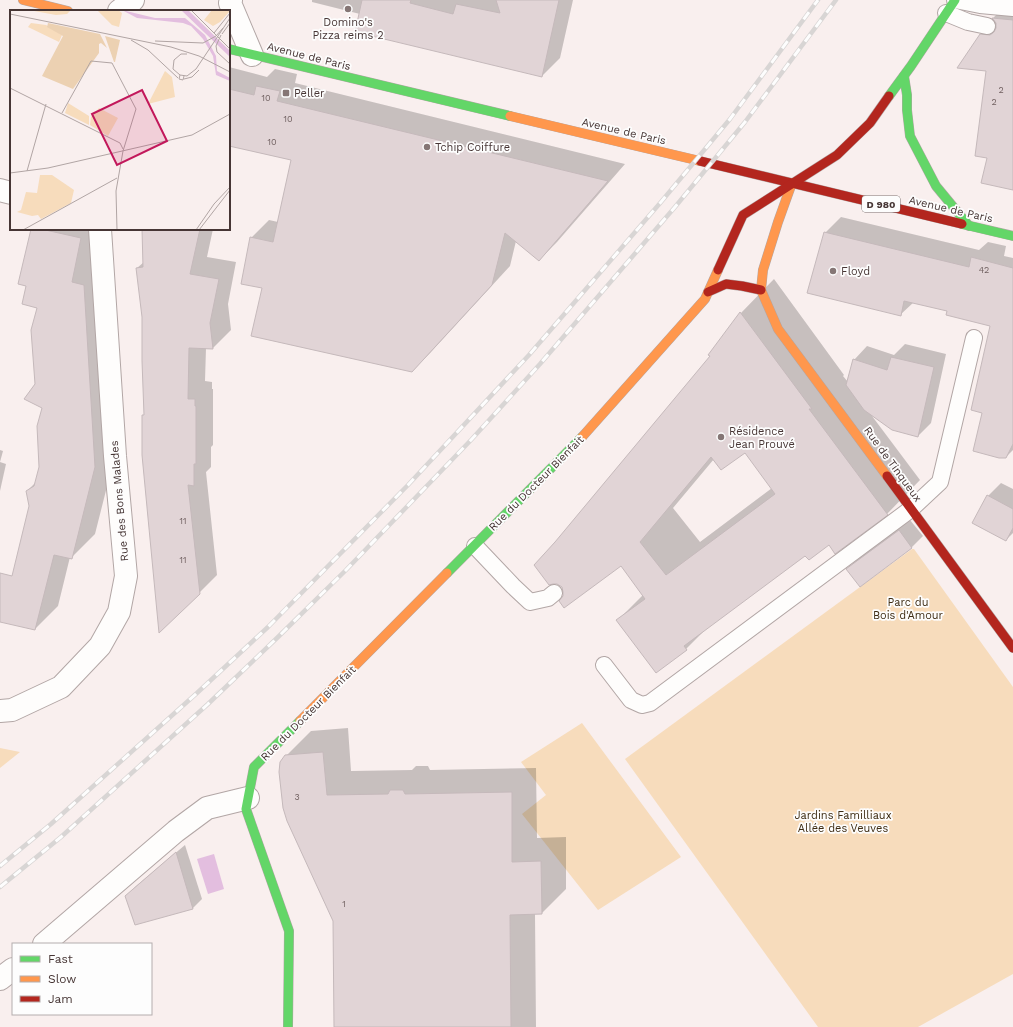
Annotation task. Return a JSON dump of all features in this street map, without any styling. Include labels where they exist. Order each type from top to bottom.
[{"type":"street","points":[[23,0],[64,10]]},
{"type":"street","points":[[120,10],[133,0]]},
{"type":"street","points":[[231,0],[230,3],[252,55]]},
{"type":"street","name":"Rue du Docteur Bienfait","points":[[248,798],[254,767],[574,446],[705,299],[744,215],[837,155],[870,123],[876,112],[904,76],[952,4]]},
{"type":"street","name":"Avenue de Paris","points":[[230,49],[1013,236]]},
{"type":"street","points":[[904,76],[910,136],[936,186],[970,226]]},
{"type":"street","name":"Rue de Tinqueux","points":[[792,183],[763,270],[761,290],[778,328],[1013,648]]},
{"type":"street","points":[[0,190],[10,193]]},
{"type":"street","name":"Rue des Bons Malades","points":[[0,711],[12,710],[61,687],[100,646],[119,612],[126,576],[115,456],[100,230]]},
{"type":"street","points":[[708,292],[726,284],[761,290]]},
{"type":"street","points":[[45,943],[176,831],[207,808],[248,798],[246,809],[289,931],[288,1027]]},
{"type":"street","points":[[0,979],[12,970]]},
{"type":"lane","points":[[952,4],[1013,8]]},
{"type":"lane","points":[[952,4],[968,22],[986,26]]},
{"type":"lane","points":[[604,665],[631,700],[642,705],[650,703],[911,509],[940,482],[974,338]]},
{"type":"lane","points":[[475,546],[530,602],[548,598],[554,593]]},
{"type":"green space","name":"Jardins Familliaux Allée des Veuves","points":[[914,549],[1013,687],[1013,974],[918,1027],[818,1027],[625,759]]},
{"type":"green space","points":[[582,723],[681,857],[598,910],[522,814],[546,795],[521,762]]},
{"type":"green space","points":[[0,748],[20,752],[0,768]]},
{"type":"shaded area","points":[[214,854],[224,889],[208,894],[197,859]]},
{"type":"building","points":[[362,0],[411,0],[410,3],[453,14],[456,4],[500,13],[496,0],[559,0],[542,77],[355,32]]},
{"type":"building","points":[[992,18],[1013,20],[1013,190],[981,183],[987,158],[975,156],[986,71],[957,68],[980,34],[990,35],[994,32],[996,23]]},
{"type":"building","points":[[256,86],[280,91],[277,101],[608,181],[539,261],[505,233],[492,285],[412,372],[251,336],[262,288],[241,284],[250,237],[273,242],[291,160],[230,146],[230,89],[254,95]]},
{"type":"building","points":[[31,230],[45,230],[81,238],[72,282],[84,285],[95,467],[72,559],[54,555],[35,630],[0,622],[0,573],[12,576],[29,506],[26,491],[34,486],[39,467],[37,426],[42,408],[24,399],[35,384],[31,330],[37,308],[22,304],[26,286],[18,284]]},
{"type":"building","points":[[142,230],[200,230],[190,274],[219,279],[210,323],[213,349],[189,348],[188,399],[195,399],[196,406],[196,464],[194,464],[194,486],[188,485],[200,594],[159,633],[142,455],[142,415],[144,415],[142,317],[136,268],[143,267]]},
{"type":"building","points":[[824,232],[969,267],[971,257],[1013,268],[1013,444],[1006,458],[999,458],[973,451],[982,413],[971,410],[990,326],[946,315],[947,311],[904,301],[901,316],[807,293]]},
{"type":"building","points":[[740,312],[812,409],[809,409],[888,515],[835,554],[829,545],[809,560],[805,556],[684,646],[687,650],[656,673],[616,620],[645,599],[621,566],[564,608],[559,601],[563,596],[562,587],[557,584],[549,585],[534,565],[555,542],[710,356],[708,355]],"holes":[[[745,453],[775,494],[666,575],[640,542],[711,457],[721,470]]]},
{"type":"building","points":[[891,357],[934,367],[918,437],[892,430],[864,410],[846,385],[853,359],[887,370]]},
{"type":"building","points":[[987,495],[1013,509],[1013,528],[1006,541],[972,523]]},
{"type":"building","points":[[899,530],[912,548],[860,587],[846,569]]},
{"type":"building","points":[[323,752],[327,795],[388,794],[390,790],[403,790],[405,794],[512,792],[512,862],[541,861],[542,914],[510,915],[511,1027],[334,1027],[333,921],[287,821],[283,808],[279,772],[280,762],[285,755]]},
{"type":"building","points":[[176,852],[193,909],[135,925],[125,896]]},
{"type":"railway","points":[[0,866],[51,824],[268,627],[408,485],[529,355],[661,202],[730,119],[818,0]]},
{"type":"railway","points":[[0,887],[61,837],[208,704],[346,570],[471,440],[540,364],[675,207],[745,122],[836,0]]},
{"type":"traffic: fast","points":[[889,96],[955,0]]},
{"type":"traffic: fast","points":[[230,49],[510,116]]},
{"type":"traffic: fast","points":[[904,76],[910,136],[936,186],[969,226]]},
{"type":"traffic: fast","points":[[962,224],[1013,236]]},
{"type":"traffic: fast","points":[[447,573],[582,437]]},
{"type":"traffic: fast","points":[[288,1027],[289,931],[246,809],[254,767],[300,721]]},
{"type":"traffic: slow","points":[[23,0],[64,10]]},
{"type":"traffic: slow","points":[[510,116],[700,161]]},
{"type":"traffic: slow","points":[[792,183],[763,270],[761,290],[778,329],[887,476]]},
{"type":"traffic: slow","points":[[582,437],[705,299],[718,270]]},
{"type":"traffic: slow","points":[[300,721],[447,573]]},
{"type":"traffic: jam","points":[[718,270],[743,215],[837,155],[870,123],[889,96]]},
{"type":"traffic: jam","points":[[700,161],[962,224]]},
{"type":"traffic: jam","points":[[708,292],[726,284],[761,290]]},
{"type":"traffic: jam","points":[[887,476],[1013,648]]},
{"type":"place","name":"Domino's Pizza reims 2","points":[[348,9]]},
{"type":"place","name":"Peller","points":[[286,93]]},
{"type":"place","name":"Tchip Coiffure","points":[[427,147]]},
{"type":"place","name":"Floyd","points":[[833,271]]},
{"type":"place","name":"Résidence Jean Prouvé","points":[[721,437]]},
{"type":"park label","name":"Parc du Bois d'Amour","points":[[908,608]]}]
